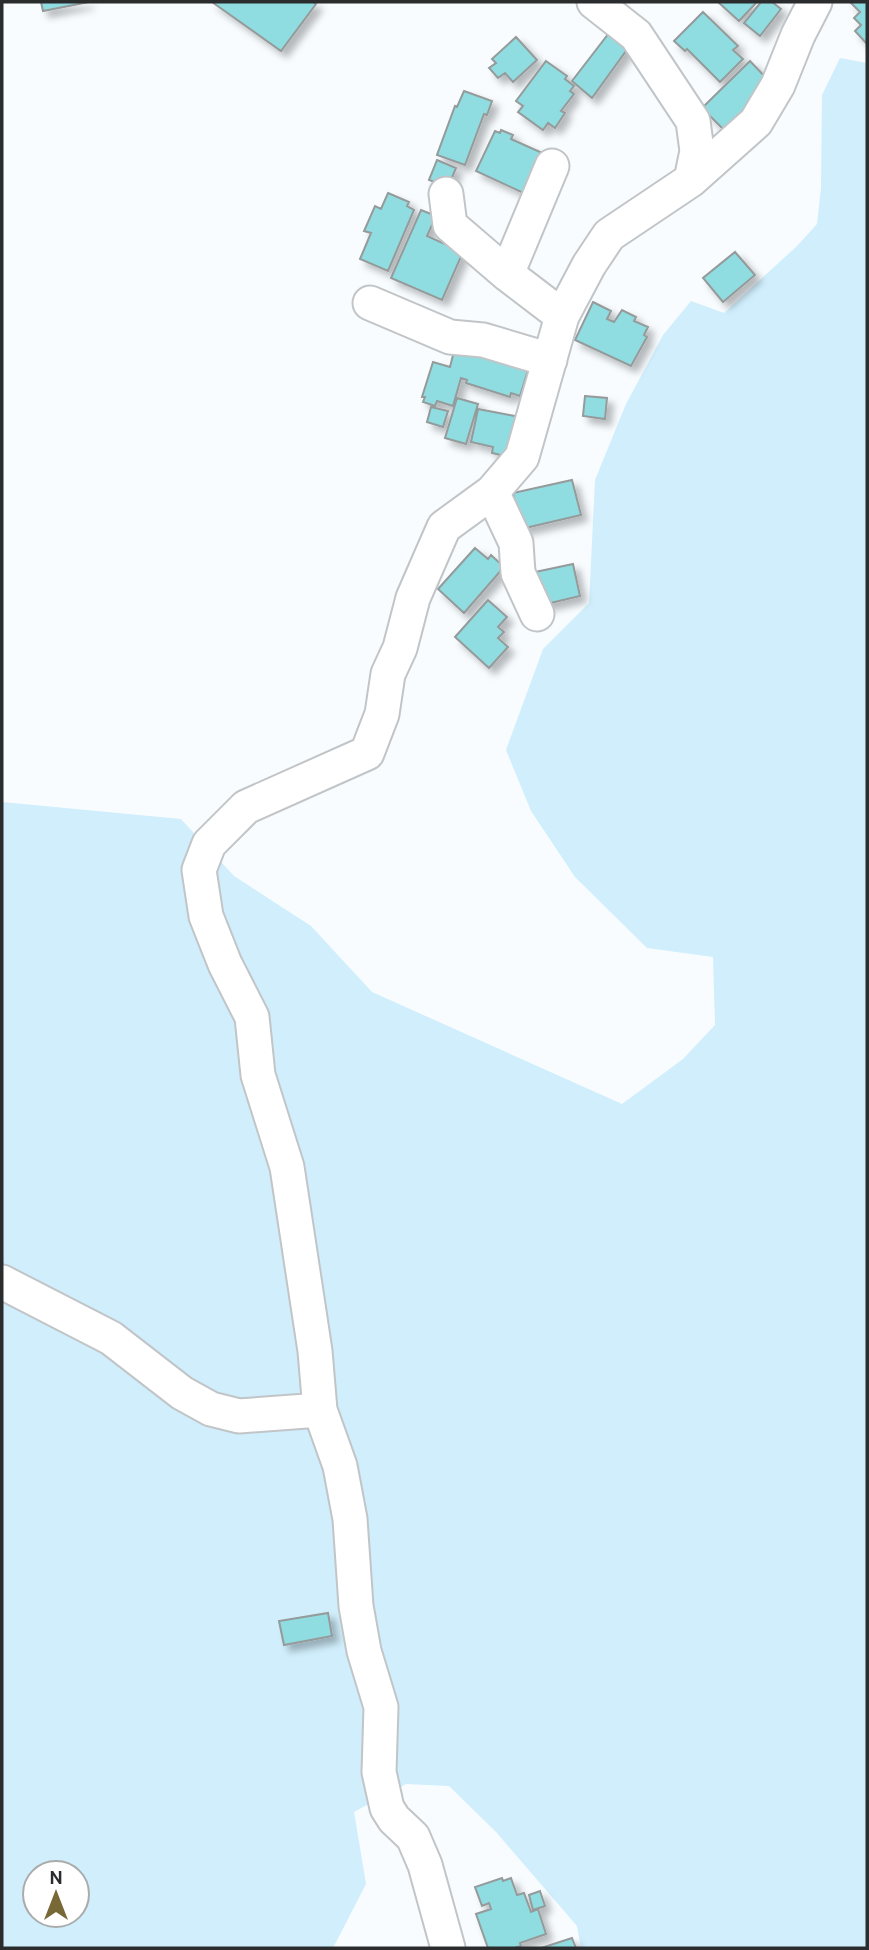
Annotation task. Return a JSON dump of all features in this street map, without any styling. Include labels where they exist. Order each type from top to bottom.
[{"type":"street","points":[[594,2],[636,34],[692,121],[697,151],[691,180]]},
{"type":"street","points":[[449,1948],[425,1865],[413,1837],[394,1819],[387,1808],[379,1772],[381,1707],[364,1651],[356,1606],[350,1519],[340,1466],[320,1410],[315,1351],[286,1167],[258,1075],[252,1017],[206,916],[199,870],[209,844],[246,807],[367,753],[382,714],[388,674],[400,648],[412,598],[444,527],[492,492],[522,457],[562,316],[589,265],[609,235],[691,180],[756,122],[778,85],[798,34],[815,2]]},
{"type":"street","points":[[507,274],[552,166]]},
{"type":"street","points":[[446,194],[450,225],[562,316]]},
{"type":"street","points":[[370,303],[450,337],[483,340],[550,360]]},
{"type":"street","points":[[492,492],[516,542],[518,573],[537,614]]},
{"type":"street","points":[[2,1282],[111,1338],[182,1393],[211,1409],[239,1416],[320,1410]]},
{"type":"shaded area","points":[[840,58],[867,63],[867,1948],[581,1948],[577,1926],[496,1832],[449,1786],[406,1784],[390,1793],[356,1518],[212,914],[213,853],[234,876],[311,926],[372,992],[622,1104],[683,1059],[715,1025],[713,957],[647,948],[575,877],[531,811],[506,750],[543,649],[589,603],[595,480],[626,404],[663,335],[691,301],[724,313],[817,224],[821,188],[822,95]]},
{"type":"shaded area","points":[[2,802],[181,819],[203,843],[278,1168],[359,1653],[376,1800],[354,1812],[366,1884],[333,1948],[2,1948]]},
{"type":"building","points":[[41,2],[89,2],[43,11]]},
{"type":"building","points":[[212,2],[313,2],[316,4],[281,51]]},
{"type":"building","points":[[718,2],[757,2],[739,21]]},
{"type":"building","points":[[761,2],[772,2],[781,9],[760,36],[744,23]]},
{"type":"building","points":[[850,2],[867,2],[867,44],[855,31],[861,25],[854,18],[860,12]]},
{"type":"building","points":[[703,12],[738,46],[733,50],[743,59],[720,82],[687,49],[685,51],[674,41]]},
{"type":"building","points":[[609,33],[631,44],[592,98],[572,81]]},
{"type":"building","points":[[516,37],[537,60],[513,82],[505,73],[498,78],[489,68],[496,63],[492,59]]},
{"type":"building","points":[[546,61],[567,76],[565,79],[574,86],[570,91],[574,94],[561,111],[565,113],[555,128],[548,123],[543,130],[518,112],[523,106],[516,101]]},
{"type":"building","points":[[750,61],[769,81],[727,133],[702,108]]},
{"type":"building","points":[[464,91],[492,101],[487,115],[484,114],[465,165],[437,155],[455,106],[457,107]]},
{"type":"building","points":[[501,130],[513,135],[511,139],[549,156],[530,196],[476,171],[495,131],[500,133]]},
{"type":"building","points":[[437,160],[456,168],[448,187],[429,180]]},
{"type":"building","points":[[388,193],[409,202],[407,206],[414,210],[388,271],[360,259],[371,233],[364,231],[375,206],[381,209]]},
{"type":"building","points":[[421,210],[436,216],[427,236],[463,252],[442,300],[391,278]]},
{"type":"building","points":[[735,252],[755,275],[723,302],[703,278]]},
{"type":"building","points":[[593,302],[611,311],[607,319],[614,322],[622,310],[636,317],[634,321],[648,327],[644,335],[647,337],[631,366],[575,340]]},
{"type":"building","points":[[454,351],[529,367],[520,396],[511,393],[510,397],[466,383],[467,380],[461,378],[453,406],[437,401],[435,406],[423,402],[425,397],[422,397],[433,362],[450,367]]},
{"type":"building","points":[[585,396],[607,398],[605,419],[583,416]]},
{"type":"building","points":[[457,398],[478,404],[466,444],[445,438]]},
{"type":"building","points":[[431,407],[448,411],[443,427],[427,422]]},
{"type":"building","points":[[478,409],[520,417],[509,457],[492,453],[493,447],[471,442]]},
{"type":"building","points":[[572,480],[581,515],[521,529],[513,493]]},
{"type":"building","points":[[475,548],[488,559],[491,555],[504,567],[464,613],[438,589]]},
{"type":"building","points":[[573,564],[580,596],[542,605],[535,572]]},
{"type":"building","points":[[488,600],[507,617],[498,627],[504,632],[498,638],[508,647],[489,668],[455,637]]},
{"type":"building","points":[[328,1613],[332,1636],[284,1645],[279,1621]]},
{"type":"building","points":[[502,1878],[503,1881],[511,1878],[517,1895],[524,1893],[531,1912],[538,1909],[546,1934],[520,1943],[521,1946],[514,1948],[488,1948],[476,1914],[491,1909],[489,1903],[482,1906],[475,1887]]},
{"type":"building","points":[[540,1891],[545,1906],[533,1910],[529,1895]]},
{"type":"building","points":[[572,1938],[576,1948],[541,1948]]}]
